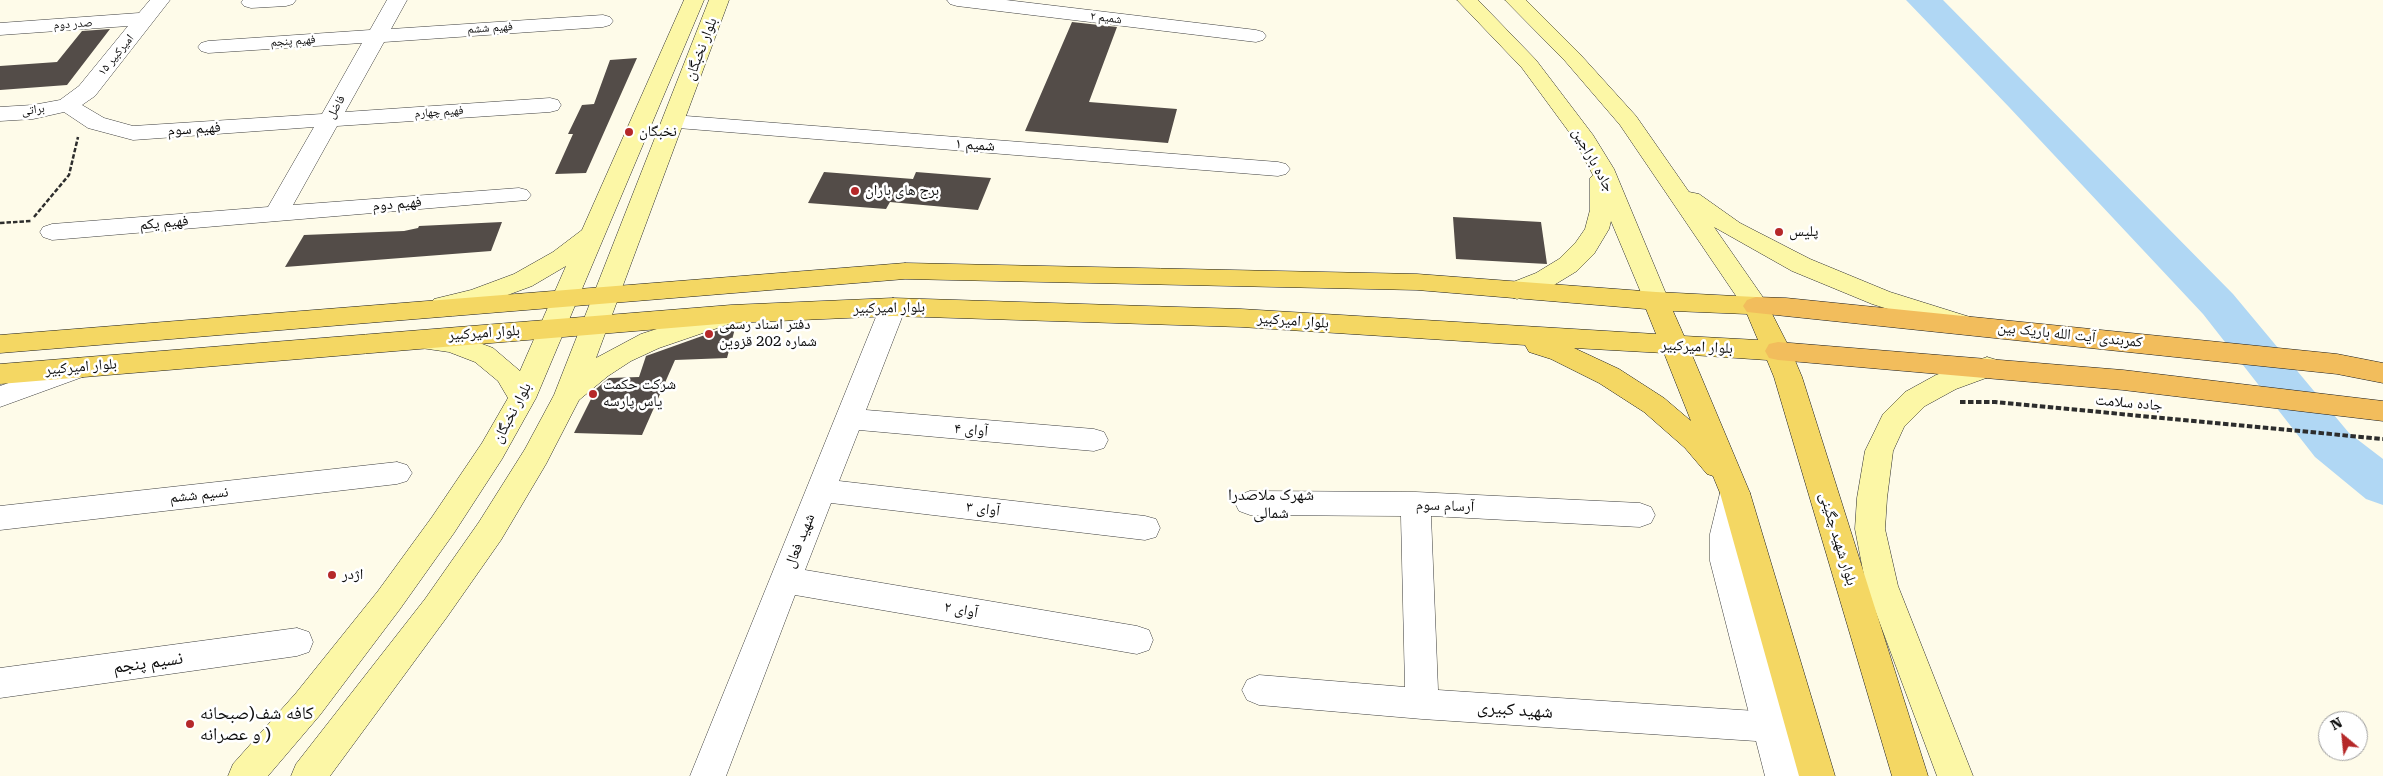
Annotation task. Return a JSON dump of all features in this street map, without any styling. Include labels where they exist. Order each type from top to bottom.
[{"type":"highway","name":"کمربندی آیت الله باریک بین","points":[[1756,306],[2161,345],[2336,364],[2383,373]]},
{"type":"highway","points":[[1778,351],[1987,367],[2195,388],[2383,411]]},
{"type":"main road","name":"بلوار نخبگان","points":[[246,776],[308,704],[389,600],[443,525],[492,451],[522,398],[694,0]]},
{"type":"main road","name":"بلوار نخبگان","points":[[309,776],[436,608],[484,539],[536,456],[568,395],[720,0]]},
{"type":"main road","name":"جاده باراجین","points":[[1467,0],[1529,64],[1582,135],[1602,169],[1676,346]]},
{"type":"main road","points":[[1515,0],[1572,57],[1628,121],[1756,306]]},
{"type":"main road","points":[[1517,290],[1545,279],[1568,265],[1585,248],[1597,229],[1602,210],[1602,169]]},
{"type":"main road","points":[[1675,187],[1731,228],[1800,265],[1881,298],[1968,325]]},
{"type":"main road","points":[[438,308],[477,297],[523,280],[562,258],[593,234]]},
{"type":"main road","name":"بلوار امیرکبیر","points":[[0,344],[905,271],[1417,282],[1656,301],[1756,306]]},
{"type":"main road","name":"بلوار شهید چگینی","points":[[1756,306],[1778,351],[1910,776]]},
{"type":"main road","name":"بلوار امیرکبیر","points":[[0,374],[732,314],[893,307],[1241,318],[1778,351]]},
{"type":"main road","points":[[422,338],[442,330],[450,322],[452,314],[438,308]]},
{"type":"main road","points":[[568,395],[598,369],[622,354],[650,341],[732,314]]},
{"type":"main road","points":[[1510,335],[1560,352],[1601,372],[1654,405],[1695,440],[1733,487]]},
{"type":"main road","points":[[422,338],[452,343],[484,355],[508,374],[522,398]]},
{"type":"main road","points":[[1676,346],[1733,487],[1817,776]]},
{"type":"main road","points":[[1955,776],[1882,586],[1870,529],[1872,498],[1879,451],[1893,421],[1915,400],[1946,382],[1987,367]]},
{"type":"street","name":"امیرکبیر ۱۵","points":[[75,110],[87,91],[160,0]]},
{"type":"street","points":[[251,2],[286,0]]},
{"type":"street","name":"فاضل","points":[[276,214],[397,0]]},
{"type":"street","name":"شمیم ۲","points":[[957,0],[1256,36]]},
{"type":"street","name":"صدر دوم","points":[[0,29],[145,19]]},
{"type":"street","name":"فهیم ششم","points":[[377,36],[603,20]]},
{"type":"street","name":"فهیم پنجم","points":[[208,47],[377,36]]},
{"type":"street","name":"فهیم چهارم","points":[[329,120],[550,105]]},
{"type":"street","name":"براتی","points":[[0,114],[75,110]]},
{"type":"street","name":"فهیم سوم","points":[[75,110],[96,123],[133,134],[329,120]]},
{"type":"street","name":"شمیم ۱","points":[[673,122],[1278,169]]},
{"type":"street","name":"فهیم دوم","points":[[276,214],[519,195]]},
{"type":"street","name":"فهیم یکم","points":[[41,226],[276,214]]},
{"type":"street","name":"شهید فعال","points":[[708,776],[893,307]]},
{"type":"street","points":[[0,397],[78,368]]},
{"type":"street","name":"آوای ۴","points":[[848,420],[1094,440]]},
{"type":"street","name":"نسیم ششم","points":[[0,518],[397,473]]},
{"type":"street","points":[[1733,487],[1725,534],[1726,562],[1783,776]]},
{"type":"street","name":"آوای ۳","points":[[820,490],[1145,528]]},
{"type":"street","name":"آرسام سوم","points":[[1250,503],[1416,504],[1640,515]]},
{"type":"street","points":[[1416,504],[1422,704]]},
{"type":"street","name":"آوای ۲","points":[[785,580],[1137,640]]},
{"type":"street","name":"نسیم پنجم","points":[[0,683],[297,642]]},
{"type":"street","name":"شهید کبیری","points":[[1259,690],[1422,704],[1771,728]]},
{"type":"path","points":[[0,223],[41,226],[69,175],[75,110]]},
{"type":"path","name":"جاده سلامت","points":[[1952,406],[1961,402],[1995,402],[2232,423],[2383,439]]},
{"type":"building","points":[[1072,22],[1117,27],[1089,102],[1177,109],[1168,143],[1025,131]]},
{"type":"building","points":[[110,29],[67,85],[0,90],[0,66],[57,62],[82,31]]},
{"type":"building","points":[[637,58],[586,173],[555,174],[573,134],[568,134],[582,105],[594,104],[610,60]]},
{"type":"building","points":[[824,172],[913,179],[916,172],[991,178],[978,210],[890,202],[886,209],[808,203]]},
{"type":"building","points":[[1453,217],[1541,222],[1547,264],[1456,259]]},
{"type":"building","points":[[502,222],[491,251],[285,267],[304,235],[404,231],[418,228],[419,226]]},
{"type":"building","points":[[736,325],[727,358],[675,360],[642,435],[574,433],[596,389],[609,378],[639,377],[646,356]]},
{"type":"waterway","points":[[1922,0],[1931,6],[2022,99],[2218,304],[2332,445],[2383,486]]},
{"type":"place","name":"نخبگان","points":[[629,132]]},
{"type":"place","name":"برج های باران","points":[[855,191]]},
{"type":"place","name":"پلیس","points":[[1779,232]]},
{"type":"place","name":"دفتر اسناد رسمی شماره 202 قزوین","points":[[709,334]]},
{"type":"place","name":"شرکت حکمت یاس پارسه","points":[[593,394]]},
{"type":"place","name":"اژدر","points":[[332,575]]},
{"type":"place","name":"کافه شف(صبحانه و عصرانه )","points":[[190,724]]},
{"type":"district","name":"شهرک ملاصدرا شمالی","points":[[1271,504]]}]
